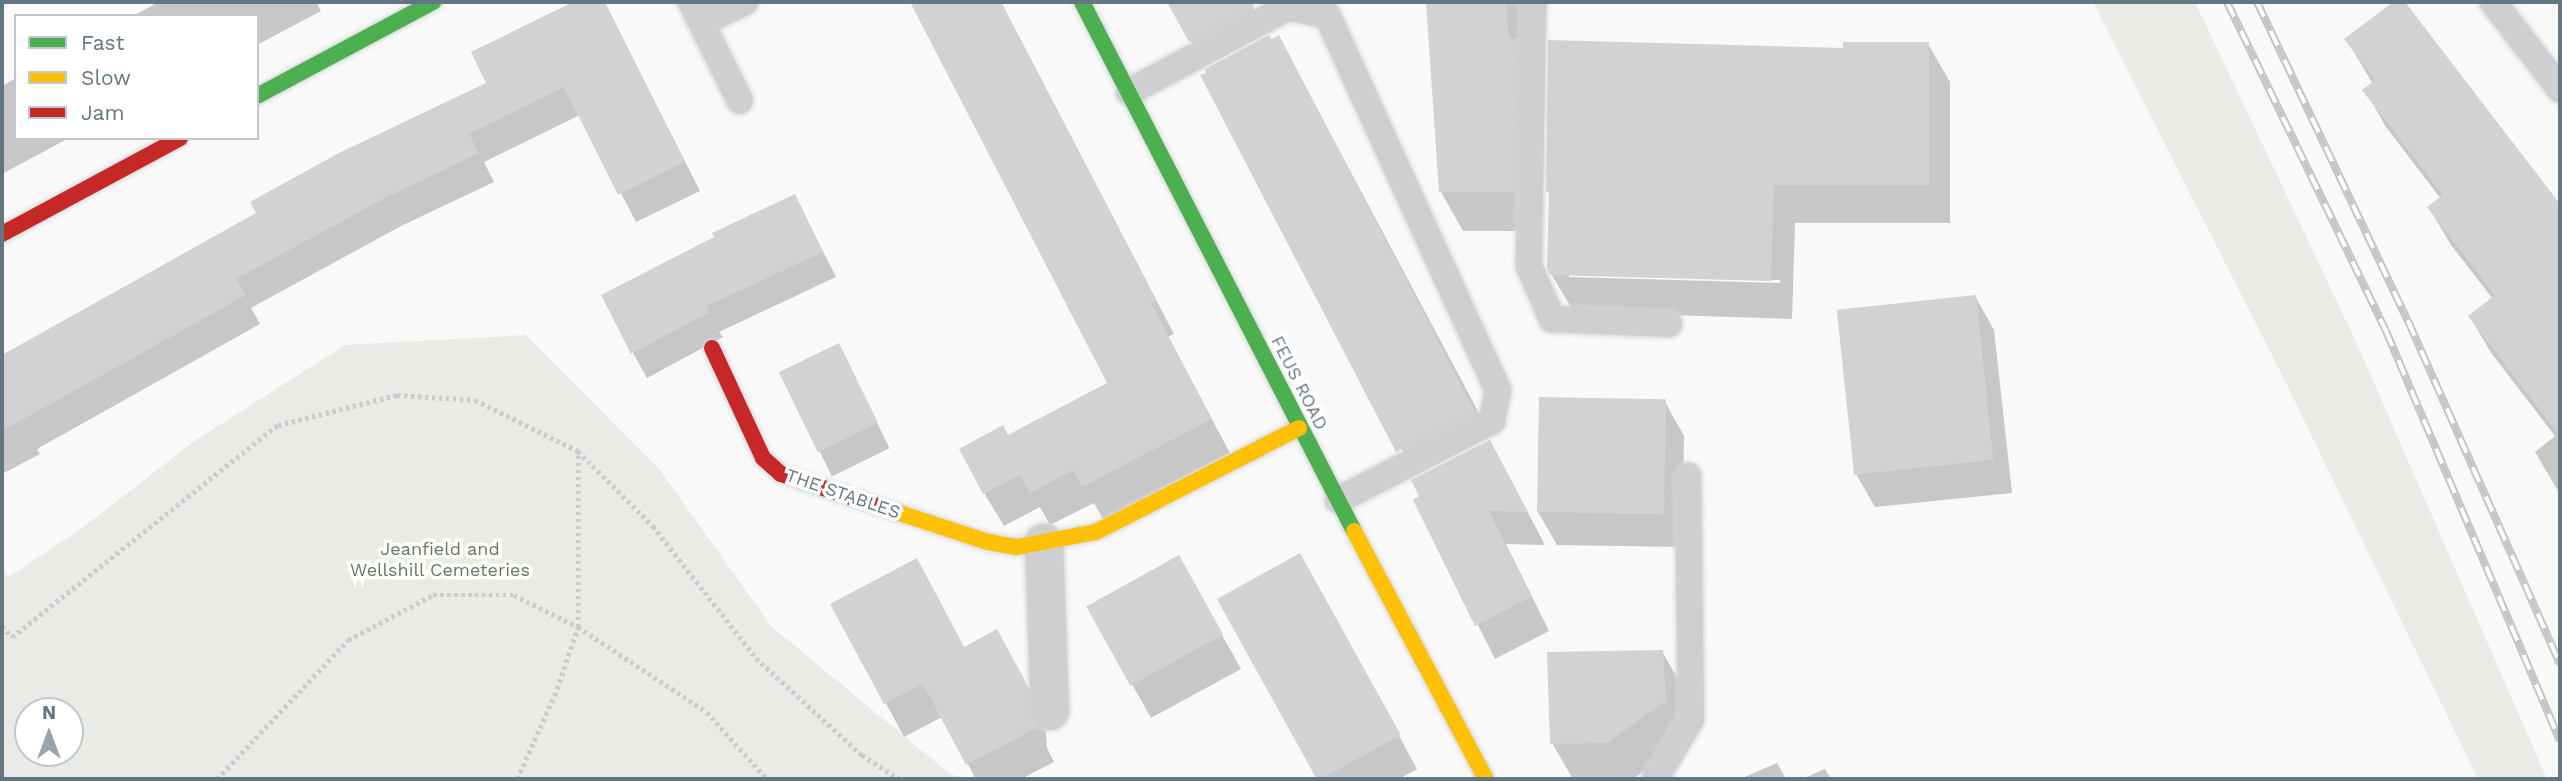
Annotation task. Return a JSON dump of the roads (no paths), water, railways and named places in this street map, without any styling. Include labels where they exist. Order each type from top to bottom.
[{"type":"street","points":[[259,95],[433,2]]},
{"type":"street","name":"FEUS ROAD","points":[[1082,2],[1299,428],[1486,779]]},
{"type":"street","points":[[2,234],[176,140]]},
{"type":"street","name":"THE STABLES","points":[[712,348],[764,458],[782,474],[988,542],[1017,547],[1096,532],[1202,481],[1299,428]]},
{"type":"street","points":[[1044,543],[1050,711]]},
{"type":"lane","points":[[740,101],[697,12],[745,2]]},
{"type":"lane","points":[[1533,2],[1528,266],[1552,319],[1669,324]]},
{"type":"lane","points":[[2493,2],[2560,89]]},
{"type":"lane","points":[[1129,92],[1288,7],[1327,15],[1499,390],[1492,421],[1338,500]]},
{"type":"lane","points":[[1655,779],[1691,719],[1688,476]]},
{"type":"railway","points":[[2227,2],[2386,331],[2560,741]]},
{"type":"railway","points":[[2257,2],[2408,321],[2560,664]]},
{"type":"park label","name":"Jeanfield and Wellshill Cemeteries","points":[[440,560]]}]
